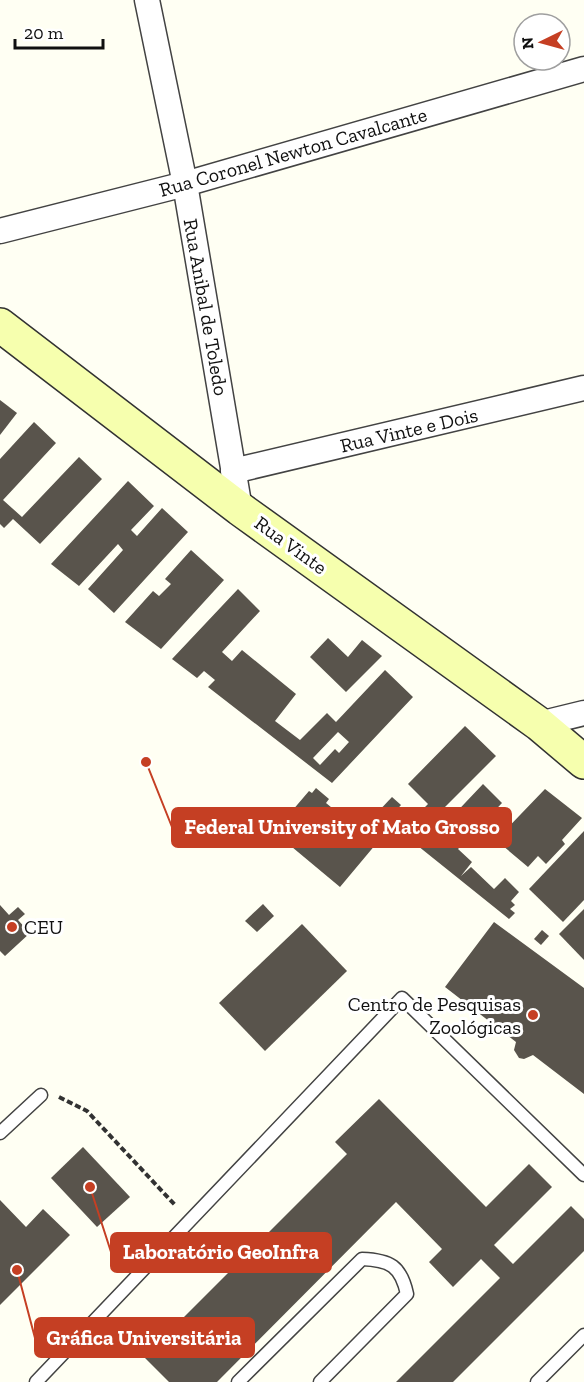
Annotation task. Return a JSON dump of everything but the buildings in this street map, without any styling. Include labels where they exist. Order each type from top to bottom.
[{"type":"street","name":"Rua Anibal de Toledo","points":[[147,0],[185,184],[240,509]]},
{"type":"street","name":"Rua Coronel Newton Cavalcante","points":[[0,231],[185,184],[584,69]]},
{"type":"street","name":"Rua Vinte","points":[[0,325],[240,509],[539,724],[584,762]]},
{"type":"street","name":"Rua Vinte e Dois","points":[[233,471],[584,388]]},
{"type":"street","points":[[539,724],[584,713]]},
{"type":"lane","points":[[36,1382],[402,998],[584,1175]]},
{"type":"lane","points":[[0,1133],[41,1095]]},
{"type":"lane","points":[[238,1382],[362,1258],[384,1260],[403,1275],[407,1294],[320,1382]]},
{"type":"lane","points":[[537,1382],[584,1335]]},
{"type":"path","points":[[41,1095],[69,1100],[87,1111],[189,1221]]},
{"type":"place","name":"Federal University of Mato Grosso","points":[[146,762]]},
{"type":"place","name":"CEU","points":[[12,927]]},
{"type":"place","name":"Centro de Pesquisas Zoológicas","points":[[533,1015]]},
{"type":"place","name":"Laboratório GeoInfra","points":[[90,1187]]},
{"type":"place","name":"Gráfica Universitária","points":[[17,1270]]}]
